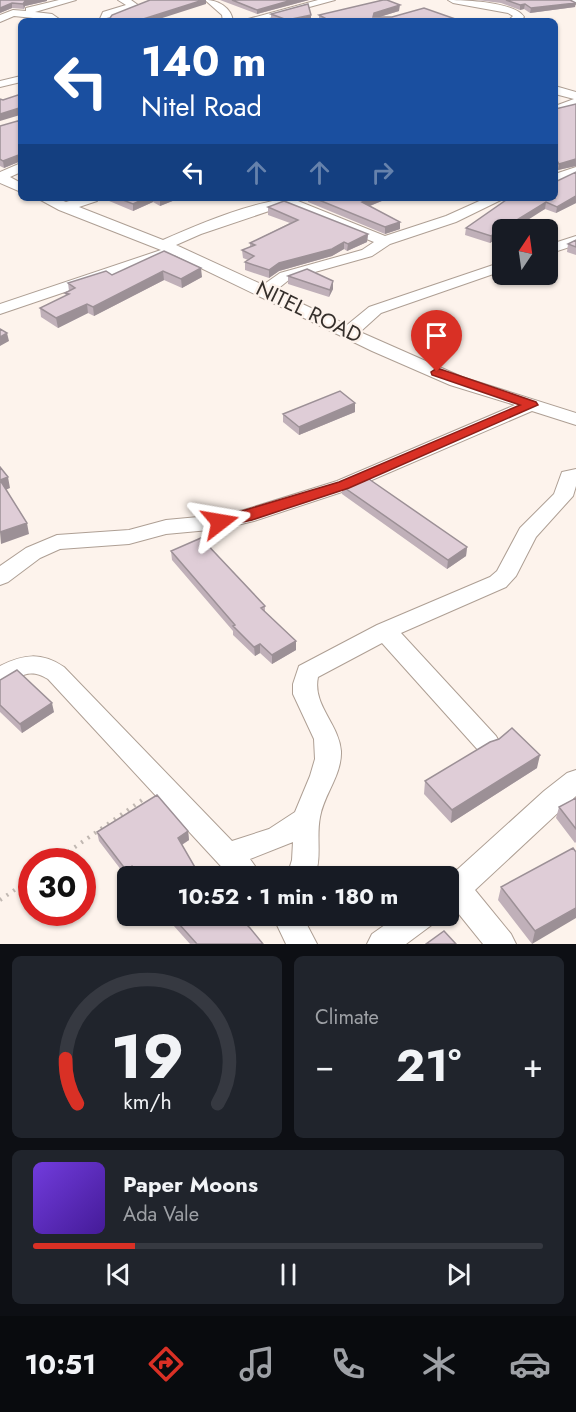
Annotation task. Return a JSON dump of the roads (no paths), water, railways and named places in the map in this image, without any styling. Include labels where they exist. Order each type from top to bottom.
[{"type":"street","points":[[0,19],[10,14],[71,0]]},
{"type":"street","points":[[105,18],[107,14],[133,5],[123,0]]},
{"type":"street","points":[[210,0],[227,14],[228,18]]},
{"type":"street","points":[[258,18],[330,0]]},
{"type":"street","points":[[453,0],[511,11],[518,15],[518,18]]},
{"type":"street","points":[[20,13],[52,18]]},
{"type":"street","points":[[0,84],[18,80]]},
{"type":"street","points":[[558,91],[576,96]]},
{"type":"street","points":[[558,109],[576,102]]},
{"type":"street","points":[[0,178],[18,169]]},
{"type":"street","points":[[558,178],[576,171]]},
{"type":"street","points":[[0,178],[18,187]]},
{"type":"street","name":"NITEL ROAD","points":[[51,201],[169,248],[456,381],[576,419]]},
{"type":"street","points":[[64,207],[83,201]]},
{"type":"street","points":[[0,309],[169,248],[196,231],[286,201]]},
{"type":"street","points":[[291,201],[385,242]]},
{"type":"street","points":[[265,291],[285,276],[367,253],[385,242],[451,219],[491,201]]},
{"type":"street","points":[[558,246],[576,240]]},
{"type":"street","points":[[349,333],[375,310],[492,269]]},
{"type":"street","points":[[0,577],[33,553],[57,542],[129,537],[166,527],[220,522],[247,516],[344,485],[531,405]]},
{"type":"street","points":[[305,866],[308,846],[306,819],[320,785],[328,751],[325,734],[305,699],[304,682],[307,672],[385,631],[498,582],[505,576],[527,533],[563,496],[569,476],[576,475]]},
{"type":"street","points":[[385,631],[487,743]]},
{"type":"street","points":[[0,676],[24,664],[44,663],[239,866]]},
{"type":"street","points":[[459,887],[553,799],[576,781]]},
{"type":"street","points":[[228,854],[277,838],[306,819]]},
{"type":"street","points":[[459,899],[501,944]]},
{"type":"street","points":[[382,944],[407,926]]}]
